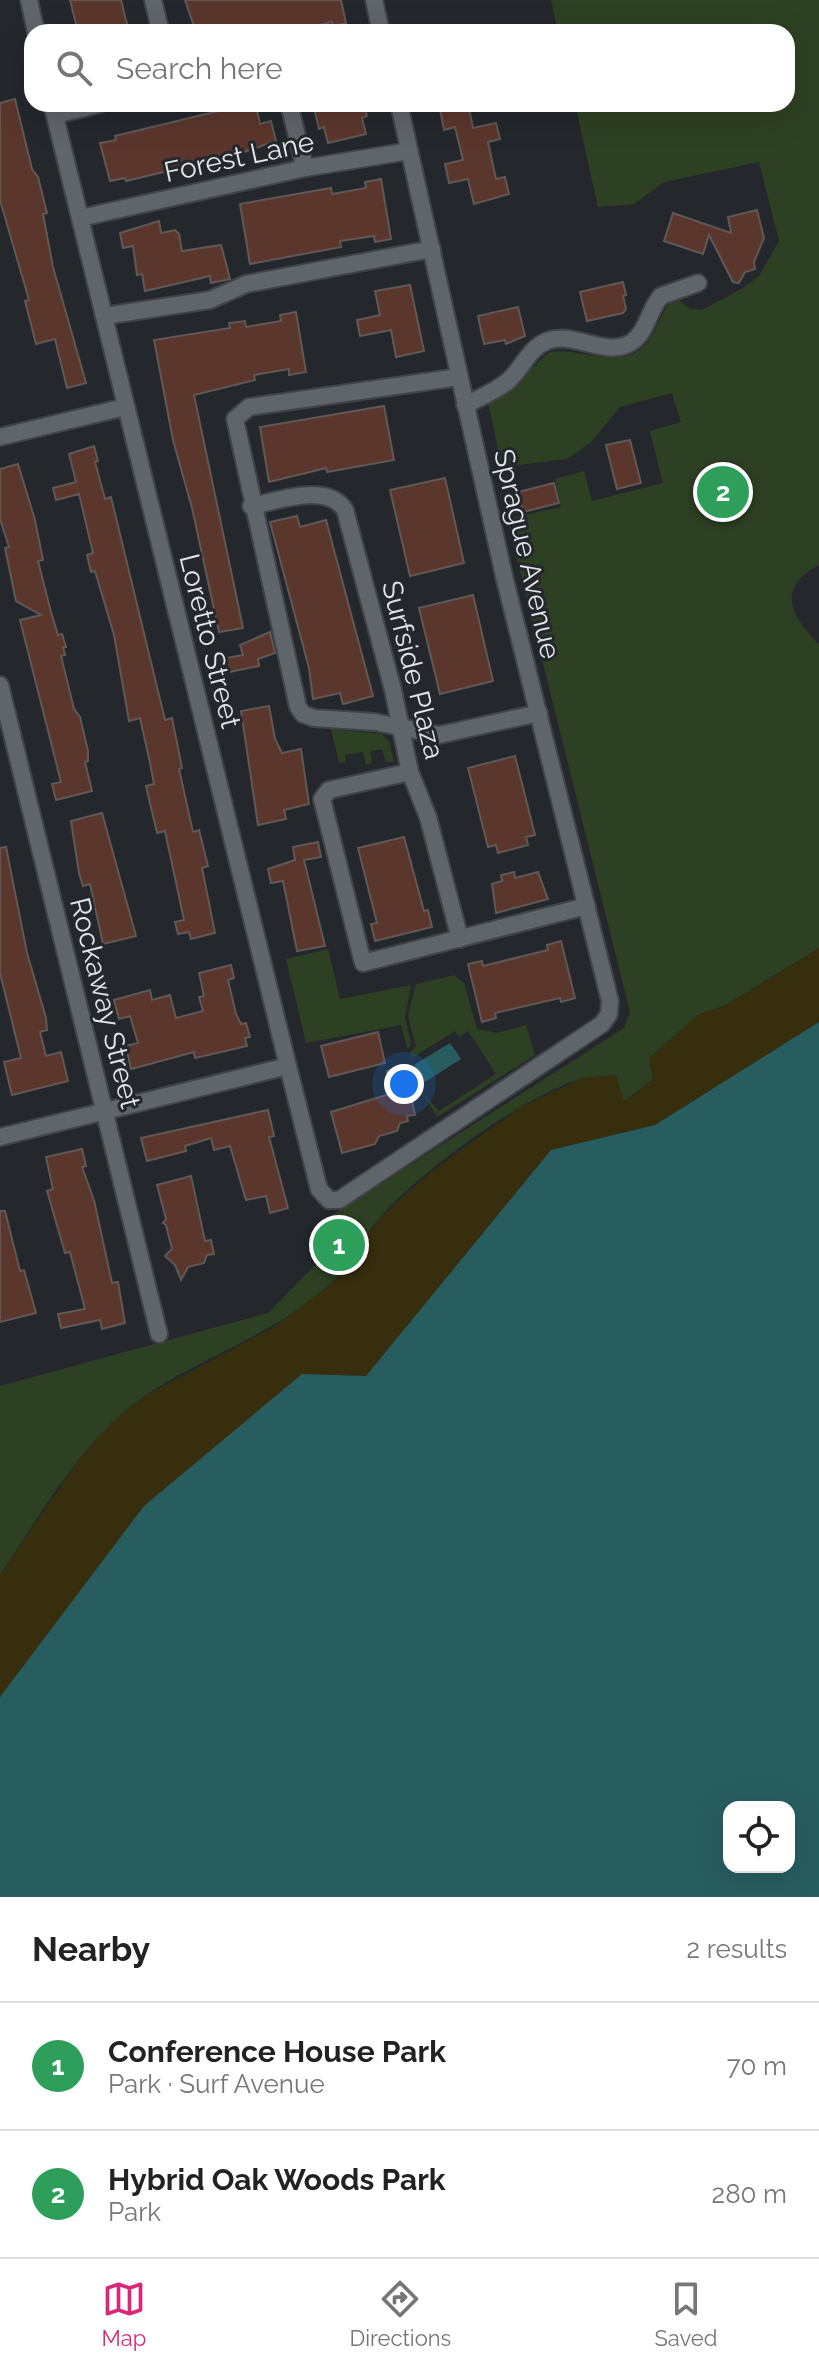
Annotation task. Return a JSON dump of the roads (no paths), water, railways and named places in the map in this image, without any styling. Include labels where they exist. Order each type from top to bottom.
[{"type":"street","points":[[29,0],[34,24]]},
{"type":"street","points":[[153,0],[159,24]]},
{"type":"street","points":[[374,0],[379,24]]},
{"type":"street","name":"Loretto Street","points":[[54,112],[319,1189]]},
{"type":"street","points":[[291,112],[305,168]]},
{"type":"street","name":"Sprague Avenue","points":[[319,1189],[329,1200],[339,1200],[602,1024],[609,1014],[610,1001],[465,405],[401,112]]},
{"type":"street","name":"Forest Lane","points":[[80,218],[305,168],[409,151]]},
{"type":"street","points":[[104,316],[210,300],[246,284],[432,249]]},
{"type":"street","points":[[465,405],[507,382],[536,348],[547,341],[562,339],[608,347],[629,344],[639,334],[661,296],[698,283]]},
{"type":"street","points":[[459,377],[242,409],[234,424],[251,506],[300,711],[314,718],[400,726],[439,735],[539,713]]},
{"type":"street","points":[[0,437],[125,407]]},
{"type":"street","name":"Surfside Plaza","points":[[251,506],[314,495],[340,502],[360,565],[410,772],[428,817],[460,939]]},
{"type":"street","name":"Rockaway Street","points":[[0,685],[159,1334]]},
{"type":"street","points":[[410,772],[324,794],[359,958],[370,964],[587,906]]},
{"type":"street","points":[[0,1137],[288,1066]]},
{"type":"water","points":[[819,1022],[819,1897],[0,1897],[0,1697],[144,1506],[302,1374],[366,1376],[551,1150],[655,1125]]},
{"type":"water","points":[[450,1043],[461,1059],[425,1082],[414,1065]]},
{"type":"place","name":"Hybrid Oak Woods Park","points":[[723,492]]},
{"type":"place","name":"Conference House Park","points":[[339,1245]]}]
